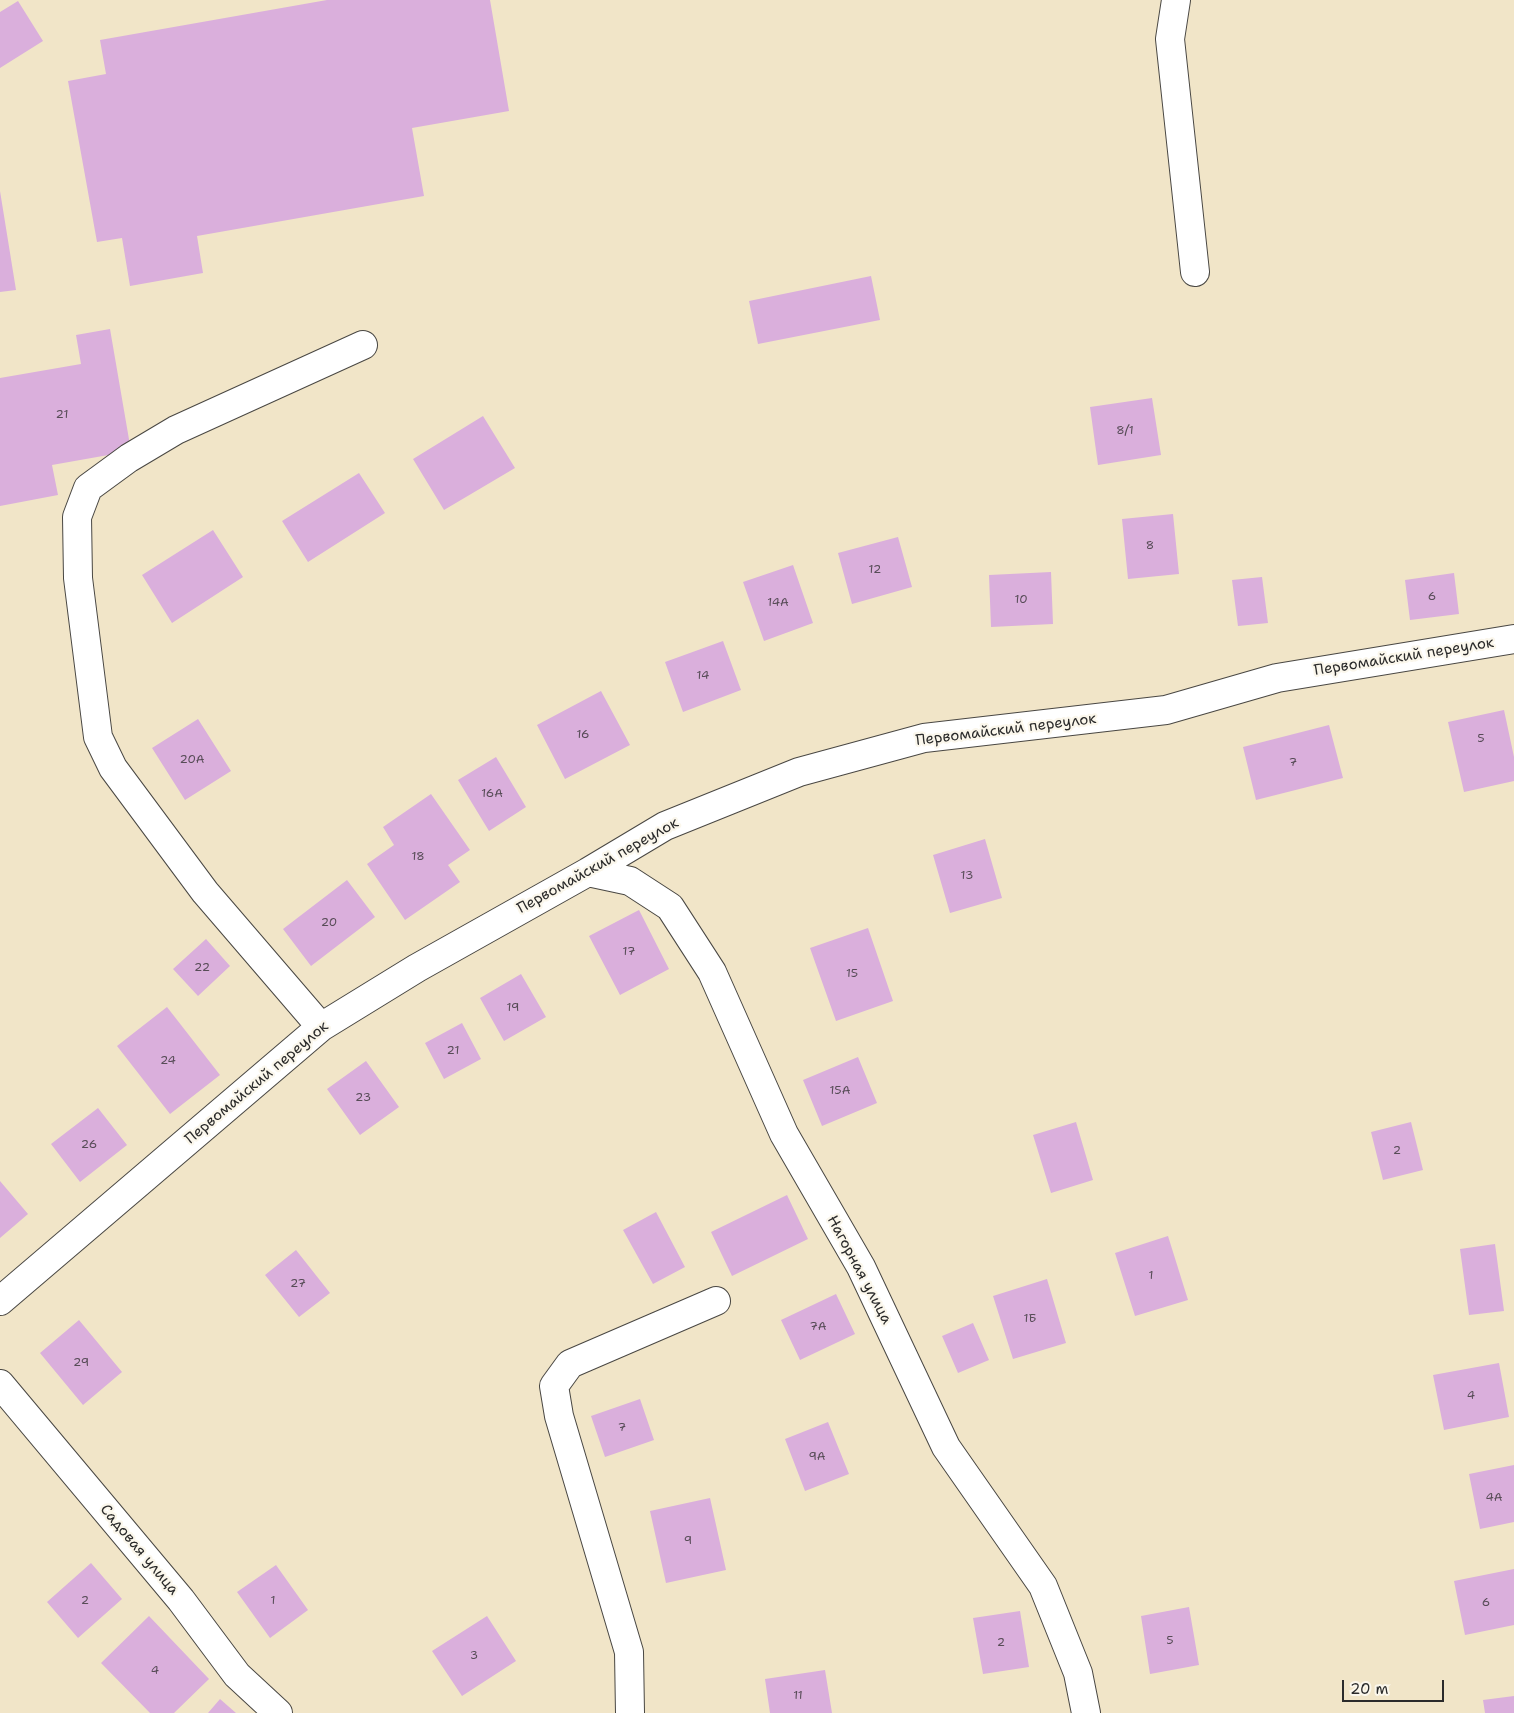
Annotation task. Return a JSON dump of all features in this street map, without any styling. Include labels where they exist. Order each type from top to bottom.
[{"type":"street","points":[[1176,0],[1170,39],[1195,272]]},
{"type":"street","points":[[321,1027],[205,892],[113,768],[98,737],[78,578],[77,517],[88,488],[129,458],[176,430],[363,345]]},
{"type":"street","name":"Первомайский переулок","points":[[0,1301],[321,1027],[417,968],[588,872],[665,826],[799,772],[924,738],[1166,710],[1277,678],[1514,639]]},
{"type":"street","name":"Нагорная улица","points":[[588,872],[630,881],[670,907],[712,972],[784,1134],[861,1267],[946,1447],[1043,1586],[1078,1673],[1086,1713]]},
{"type":"street","points":[[630,1713],[629,1652],[559,1416],[554,1386],[570,1364],[716,1302]]},
{"type":"street","name":"Садовая улица","points":[[0,1384],[181,1600],[237,1675],[278,1713]]},
{"type":"building","points":[[327,0],[490,0],[509,111],[412,128],[424,196],[197,236],[203,273],[130,286],[122,238],[97,242],[68,81],[106,74],[100,40]]},
{"type":"building","points":[[18,1],[43,41],[0,68],[0,12]]},
{"type":"building","points":[[0,191],[16,290],[0,292]]},
{"type":"building","points":[[871,276],[880,320],[758,344],[749,301]]},
{"type":"building","points":[[110,329],[131,451],[52,465],[58,495],[0,506],[0,378],[81,364],[76,335]]},
{"type":"building","points":[[1152,398],[1161,455],[1098,465],[1090,407]]},
{"type":"building","points":[[483,416],[515,468],[444,510],[413,459]]},
{"type":"building","points":[[359,473],[385,513],[308,562],[282,521]]},
{"type":"building","points":[[1173,514],[1179,574],[1128,579],[1122,519]]},
{"type":"building","points":[[213,530],[243,577],[172,623],[142,575]]},
{"type":"building","points":[[898,537],[912,587],[852,604],[838,553]]},
{"type":"building","points":[[793,565],[813,623],[764,641],[743,582]]},
{"type":"building","points":[[1051,572],[1053,624],[991,627],[989,575]]},
{"type":"building","points":[[1454,573],[1459,614],[1410,620],[1405,580]]},
{"type":"building","points":[[1262,577],[1268,623],[1238,626],[1232,580]]},
{"type":"building","points":[[723,641],[741,690],[683,712],[665,662]]},
{"type":"building","points":[[601,691],[630,745],[565,779],[537,725]]},
{"type":"building","points":[[1504,710],[1514,757],[1514,781],[1464,792],[1448,722]]},
{"type":"building","points":[[198,719],[231,771],[185,800],[152,748]]},
{"type":"building","points":[[1329,725],[1343,778],[1256,800],[1243,747]]},
{"type":"building","points":[[496,757],[526,807],[489,831],[458,780]]},
{"type":"building","points":[[431,794],[470,850],[448,865],[460,882],[405,920],[367,864],[394,845],[383,827]]},
{"type":"building","points":[[985,839],[1002,898],[950,913],[933,855]]},
{"type":"building","points":[[347,880],[375,917],[311,966],[283,929]]},
{"type":"building","points":[[639,910],[669,969],[620,995],[589,936]]},
{"type":"building","points":[[868,928],[893,1001],[836,1021],[810,948]]},
{"type":"building","points":[[206,939],[230,966],[198,996],[173,969]]},
{"type":"building","points":[[521,974],[546,1017],[504,1041],[480,998]]},
{"type":"building","points":[[167,1007],[220,1075],[170,1114],[117,1046]]},
{"type":"building","points":[[462,1023],[481,1059],[444,1079],[425,1043]]},
{"type":"building","points":[[858,1057],[877,1103],[822,1126],[803,1080]]},
{"type":"building","points":[[366,1061],[399,1107],[360,1135],[327,1089]]},
{"type":"building","points":[[98,1108],[127,1145],[80,1182],[51,1144]]},
{"type":"building","points":[[1076,1122],[1093,1180],[1051,1193],[1033,1135]]},
{"type":"building","points":[[1411,1122],[1423,1170],[1383,1180],[1371,1132]]},
{"type":"building","points":[[0,1181],[28,1214],[0,1238]]},
{"type":"building","points":[[787,1195],[808,1239],[732,1276],[711,1232]]},
{"type":"building","points":[[656,1212],[685,1267],[653,1284],[623,1230]]},
{"type":"building","points":[[1168,1236],[1188,1300],[1135,1316],[1115,1253]]},
{"type":"building","points":[[1495,1244],[1504,1311],[1469,1315],[1460,1249]]},
{"type":"building","points":[[296,1250],[330,1293],[299,1317],[265,1275]]},
{"type":"building","points":[[1047,1279],[1066,1343],[1013,1359],[993,1296]]},
{"type":"building","points":[[836,1294],[855,1334],[800,1360],[781,1320]]},
{"type":"building","points":[[79,1320],[122,1372],[83,1405],[40,1353]]},
{"type":"building","points":[[973,1323],[989,1360],[958,1373],[942,1336]]},
{"type":"building","points":[[1499,1363],[1509,1417],[1444,1430],[1433,1375]]},
{"type":"building","points":[[640,1399],[654,1440],[605,1457],[591,1416]]},
{"type":"building","points":[[828,1422],[849,1474],[805,1491],[785,1439]]},
{"type":"building","points":[[1514,1465],[1514,1522],[1480,1529],[1469,1474]]},
{"type":"building","points":[[710,1498],[726,1570],[666,1583],[650,1511]]},
{"type":"building","points":[[91,1563],[122,1599],[78,1638],[47,1602]]},
{"type":"building","points":[[276,1565],[308,1610],[270,1638],[237,1592]]},
{"type":"building","points":[[1514,1569],[1514,1625],[1465,1635],[1454,1581]]},
{"type":"building","points":[[1189,1607],[1199,1665],[1150,1674],[1141,1616]]},
{"type":"building","points":[[1020,1611],[1029,1667],[983,1674],[973,1618]]},
{"type":"building","points":[[149,1616],[209,1679],[174,1713],[150,1713],[101,1663]]},
{"type":"building","points":[[487,1616],[516,1661],[462,1696],[432,1651]]},
{"type":"building","points":[[825,1670],[832,1713],[770,1713],[765,1679]]},
{"type":"building","points":[[1514,1696],[1514,1713],[1485,1713],[1483,1700]]},
{"type":"building","points":[[220,1699],[236,1713],[208,1713]]}]
